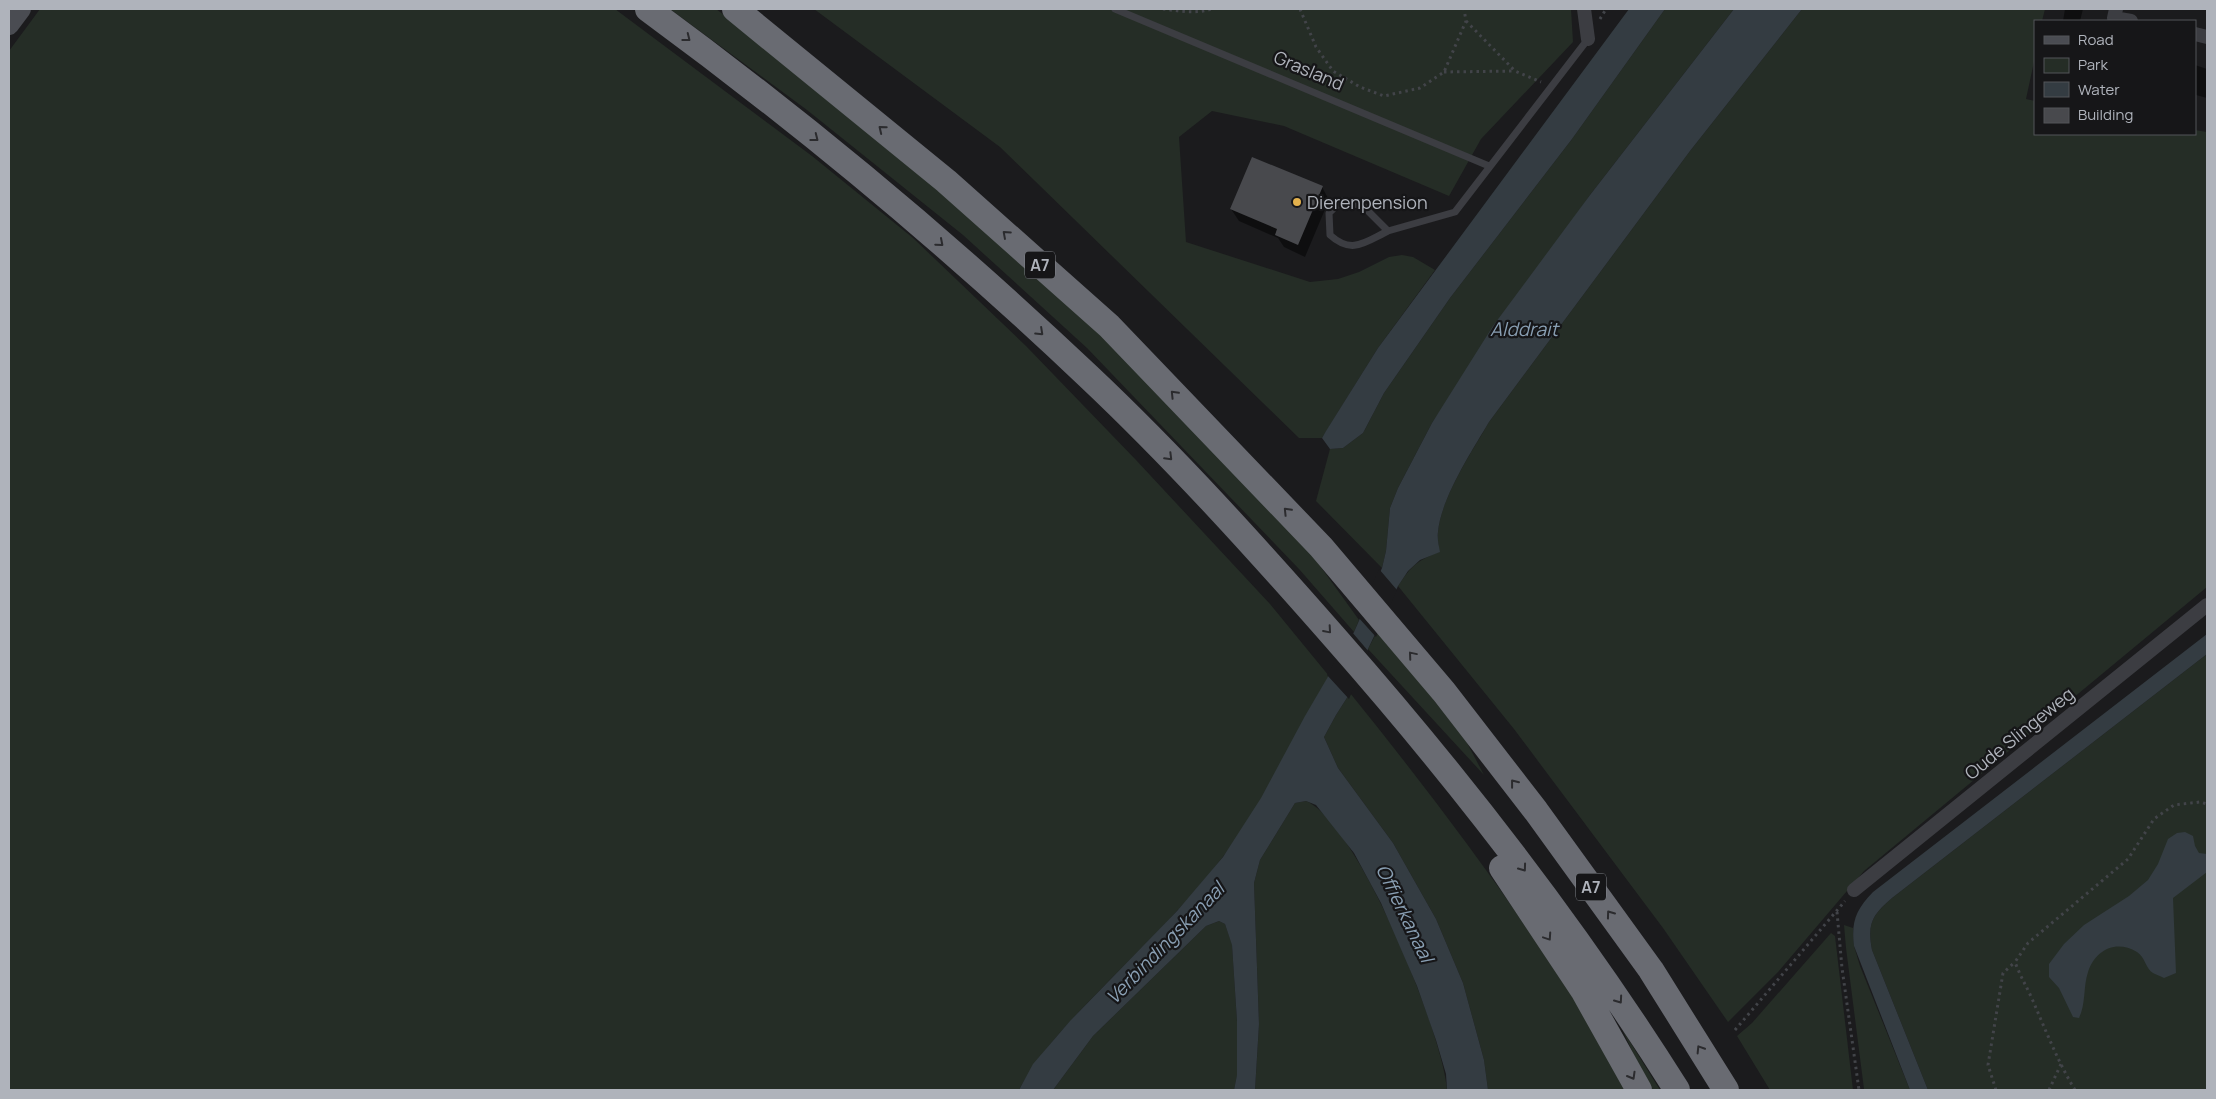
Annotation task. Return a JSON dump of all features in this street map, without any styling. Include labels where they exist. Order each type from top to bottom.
[{"type":"highway","name":"A7","points":[[648,9],[820,142],[1004,299],[1090,378],[1240,530],[1418,734],[1516,859],[1621,1004],[1677,1090]]},
{"type":"highway","name":"A7","points":[[735,9],[946,181],[1109,326],[1321,547],[1444,692],[1536,811],[1651,970],[1726,1090]]},
{"type":"highway","name":"A7","points":[[1418,734],[1447,786],[1583,990],[1639,1090]]},
{"type":"street","points":[[9,25],[21,9]]},
{"type":"street","points":[[1584,9],[1588,39]]},
{"type":"street","points":[[2116,9],[2114,18],[2125,20]]},
{"type":"street","name":"Oude Slingeweg","points":[[1854,890],[2207,605]]},
{"type":"lane","name":"Grasland","points":[[1115,9],[1489,166]]},
{"type":"lane","points":[[1388,231],[1363,206],[1342,201],[1329,213],[1330,235],[1340,244],[1353,247],[1388,231],[1455,212],[1588,39]]},
{"type":"path","points":[[1163,9],[1182,12],[1212,9]]},
{"type":"path","points":[[1300,9],[1316,47],[1333,71],[1360,87],[1384,96],[1405,93],[1420,88],[1444,72],[1515,71],[1551,86]]},
{"type":"path","points":[[1444,72],[1466,20],[1464,9]]},
{"type":"path","points":[[1466,20],[1515,71]]},
{"type":"path","points":[[1996,1090],[1988,1064],[2002,973],[2015,962],[2028,943],[2128,859],[2154,819],[2174,805],[2200,802],[2207,804]]},
{"type":"path","points":[[1735,1030],[1837,911],[1842,968],[1859,1090]]},
{"type":"path","points":[[2015,962],[2076,1090]]},
{"type":"path","points":[[2049,1090],[2062,1064]]},
{"type":"green space","points":[[40,9],[615,9],[812,156],[913,238],[1026,346],[1136,460],[1270,604],[1329,676],[1265,792],[1222,858],[1179,909],[1057,1036],[1019,1090],[9,1090],[9,51]]},
{"type":"green space","points":[[670,9],[716,9],[752,36],[981,223],[1102,336],[1305,545],[1359,620],[1354,632],[1299,569],[1087,348],[963,235],[807,110]]},
{"type":"green space","points":[[814,9],[1571,9],[1573,42],[1481,139],[1449,196],[1284,126],[1212,111],[1179,137],[1186,242],[1310,282],[1338,279],[1359,272],[1389,257],[1402,255],[1413,257],[1435,270],[1378,348],[1322,438],[1299,438],[1000,147]]},
{"type":"green space","points":[[1665,9],[1734,9],[1590,195],[1432,423],[1398,488],[1390,508],[1386,551],[1382,568],[1316,501],[1330,449],[1343,448],[1363,433],[1384,393],[1450,298],[1572,139]]},
{"type":"green space","points":[[1802,9],[2045,9],[2042,20],[2034,20],[2034,62],[2026,99],[2034,101],[2034,135],[2196,135],[2196,130],[2207,132],[2207,587],[1864,871],[1778,972],[1728,1022],[1663,928],[1514,729],[1398,586],[1416,564],[1439,552],[1438,532],[1445,504],[1458,475],[1489,422],[1690,151]]},
{"type":"green space","points":[[1380,626],[1436,703],[1465,739],[1484,775],[1368,649]]},
{"type":"green space","points":[[2207,654],[2207,1090],[1928,1090],[1872,950],[1870,933],[1876,915],[1892,898]]},
{"type":"green space","points":[[1350,693],[1410,768],[1496,883],[1576,1002],[1628,1090],[1488,1090],[1484,1060],[1463,983],[1436,919],[1393,843],[1338,768],[1324,737]]},
{"type":"green space","points":[[1306,801],[1327,817],[1349,847],[1395,932],[1431,1024],[1442,1062],[1447,1090],[1255,1090],[1259,1024],[1254,883],[1260,860],[1295,803]]},
{"type":"green space","points":[[1219,921],[1225,924],[1232,944],[1237,1021],[1237,1076],[1234,1090],[1053,1090],[1093,1036],[1206,926]]},
{"type":"green space","points":[[1844,925],[1853,928],[1854,946],[1860,966],[1910,1090],[1864,1089]]},
{"type":"green space","points":[[1831,933],[1835,936],[1853,1090],[1770,1090],[1737,1036],[1752,1023]]},
{"type":"green space","points":[[1622,1029],[1660,1090],[1650,1090]]},
{"type":"water","points":[[1629,9],[1665,9],[1572,139],[1450,298],[1384,393],[1363,433],[1343,448],[1330,449],[1322,438],[1378,348]]},
{"type":"water","points":[[1734,9],[1802,9],[1690,151],[1489,422],[1458,475],[1445,505],[1440,519],[1438,534],[1440,552],[1420,560],[1408,571],[1398,586],[1368,649],[1350,693],[1324,737],[1338,768],[1393,843],[1436,919],[1463,983],[1484,1060],[1488,1090],[1447,1090],[1446,1074],[1417,986],[1381,903],[1354,853],[1316,805],[1306,801],[1295,803],[1260,860],[1254,883],[1259,1024],[1255,1090],[1234,1090],[1237,1075],[1237,1021],[1232,945],[1225,924],[1219,921],[1206,926],[1093,1036],[1053,1090],[1019,1090],[1033,1064],[1070,1021],[1177,911],[1223,857],[1261,798],[1305,716],[1354,632],[1382,568],[1386,551],[1390,508],[1398,488],[1432,423],[1493,326],[1590,195]]},
{"type":"water","points":[[2207,634],[2207,654],[1892,898],[1876,915],[1870,933],[1872,950],[1928,1090],[1910,1090],[1854,946],[1854,923],[1862,905],[1873,892]]},
{"type":"water","points":[[2185,832],[2193,836],[2199,853],[2207,854],[2207,872],[2173,898],[2176,973],[2164,978],[2154,974],[2137,952],[2121,947],[2107,949],[2091,964],[2086,978],[2081,1013],[2079,1018],[2073,1017],[2059,988],[2049,977],[2049,964],[2064,944],[2084,925],[2129,896],[2148,880],[2158,864],[2168,839],[2177,833]]},
{"type":"pier","points":[[1379,569],[1397,590],[1376,637],[1358,617]]},
{"type":"pier","points":[[1352,632],[1369,652],[1349,699],[1327,675]]},
{"type":"building","name":"Dierenpension","points":[[1252,157],[1323,186],[1298,245],[1275,235],[1277,229],[1230,209]]},
{"type":"place","name":"Dierenpension","points":[[1297,202]]},
{"type":"water label","name":"Alddrait","points":[[1524,329]]},
{"type":"water label","name":"Offierkanaal","points":[[1405,913]]},
{"type":"water label","name":"Verbindingskanaal","points":[[1165,943]]}]
